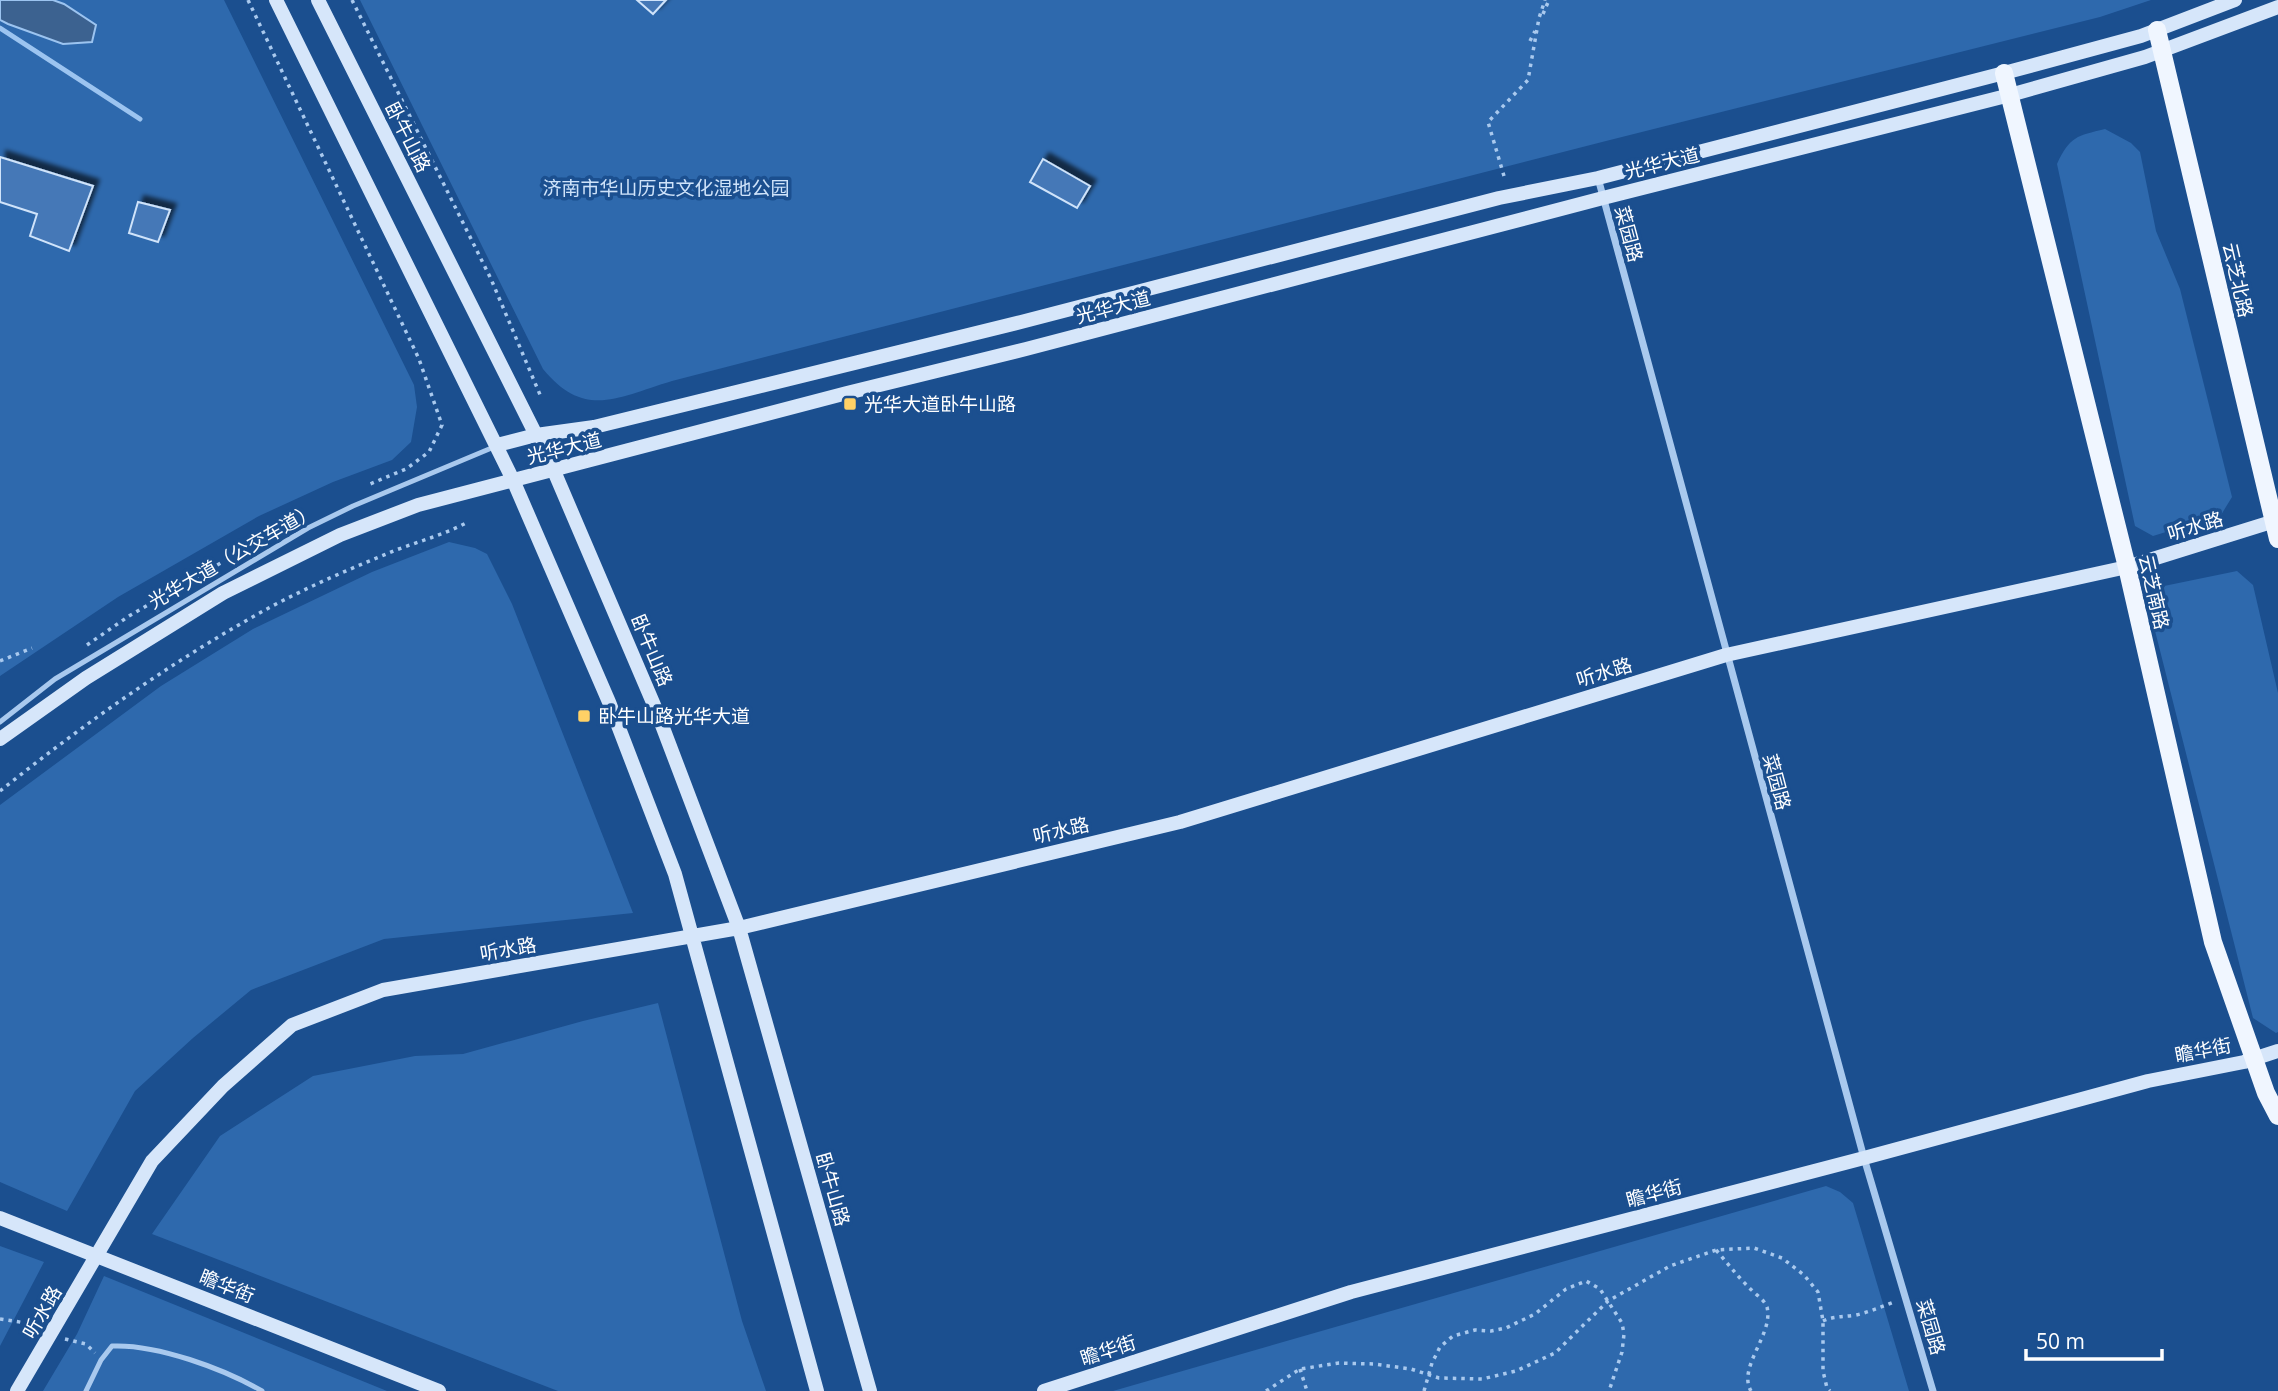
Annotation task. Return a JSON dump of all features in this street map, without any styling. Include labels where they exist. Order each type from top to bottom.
[{"type":"main road","points":[[276,0],[513,480],[614,714],[675,874],[694,937],[817,1391]]},
{"type":"main road","name":"卧牛山路","points":[[318,0],[554,471],[657,712],[739,928],[870,1391]]},
{"type":"main road","name":"光华大道","points":[[496,445],[536,435],[594,427],[1021,322],[1499,198],[1598,178],[2004,73],[2157,30],[2235,0]]},
{"type":"main road","name":"光华大道","points":[[0,739],[86,678],[223,593],[353,530],[418,505],[2010,95],[2161,50],[2278,7]]},
{"type":"main road","name":"云芝北路","points":[[2157,30],[2277,527]]},
{"type":"main road","name":"云芝南路","points":[[2004,73],[2127,566],[2213,942],[2266,1093],[2278,1116]]},
{"type":"main road","name":"听水路","points":[[18,1391],[152,1161],[223,1086],[292,1025],[383,990],[739,928],[1180,822],[1726,655],[2127,566],[2277,527]]},
{"type":"main road","name":"瞻华街","points":[[1044,1391],[1351,1292],[2148,1081],[2254,1059],[2278,1051]]},
{"type":"main road","name":"瞻华街","points":[[0,1218],[439,1391]]},
{"type":"street","name":"菜园路","points":[[1598,178],[1864,1158],[1933,1391]]},
{"type":"lane","name":"光华大道（公交车道）","points":[[0,722],[55,679],[308,528],[496,445]]},
{"type":"lane","points":[[86,1391],[101,1360],[112,1346],[129,1346],[224,1371],[262,1391]]},
{"type":"path","points":[[248,0],[419,359],[442,425],[429,452]]},
{"type":"path","points":[[352,0],[491,279],[541,397]]},
{"type":"path","points":[[1530,41],[1547,0]]},
{"type":"path","points":[[1504,176],[1488,122],[1528,80],[1539,18],[1547,0]]},
{"type":"path","points":[[0,790],[76,730],[265,610],[398,549],[443,535],[466,523]]},
{"type":"path","points":[[0,662],[32,648]]},
{"type":"path","points":[[1266,1391],[1300,1369],[1339,1363],[1411,1369],[1439,1378],[1482,1379],[1516,1371],[1555,1353],[1608,1301],[1670,1266],[1717,1250],[1754,1248],[1782,1258],[1804,1275],[1818,1292],[1823,1321],[1823,1371],[1827,1390]]},
{"type":"path","points":[[1717,1250],[1740,1280],[1763,1300],[1767,1308],[1764,1336],[1757,1346],[1749,1371],[1751,1391]]},
{"type":"path","points":[[1424,1391],[1440,1347],[1453,1335],[1506,1328],[1535,1314],[1566,1289],[1586,1281],[1600,1289],[1622,1323],[1622,1352],[1609,1391]]},
{"type":"path","points":[[1823,1321],[1835,1316],[1871,1311],[1906,1298]]},
{"type":"path","points":[[0,1319],[26,1322],[51,1335],[86,1344],[101,1360]]},
{"type":"path","points":[[1300,1369],[1307,1391]]},
{"type":"green space","points":[[0,0],[224,0],[414,385],[417,407],[411,442],[392,460],[333,482],[259,516],[118,597],[0,676]]},
{"type":"green space","name":"济南市华山历史文化湿地公园","points":[[360,0],[2151,0],[2100,17],[1606,141],[603,400],[573,395],[558,385],[543,369]]},
{"type":"green space","points":[[2105,129],[2131,143],[2140,152],[2156,231],[2180,289],[2232,497],[2221,515],[2153,536],[2135,526],[2057,164],[2075,139]]},
{"type":"green space","points":[[449,542],[475,548],[487,554],[512,604],[633,913],[384,939],[251,990],[135,1091],[67,1211],[0,1182],[0,805],[161,686],[253,629],[372,572]]},
{"type":"green space","points":[[2237,571],[2253,585],[2278,693],[2276,1033],[2253,1018],[2150,611],[2164,586]]},
{"type":"green space","points":[[658,1003],[742,1321],[766,1391],[558,1391],[152,1234],[220,1136],[313,1076],[415,1056],[463,1054]]},
{"type":"green space","points":[[1826,1186],[1840,1192],[1853,1203],[1909,1391],[1113,1391]]},
{"type":"green space","points":[[0,1246],[44,1262],[0,1346]]},
{"type":"green space","points":[[104,1276],[387,1391],[43,1391],[77,1334]]},
{"type":"shaded area","points":[[0,0],[53,0],[64,4],[96,25],[92,42],[63,44],[8,24],[0,20]]},
{"type":"building","points":[[637,0],[666,0],[653,14]]},
{"type":"building","points":[[0,157],[93,186],[69,251],[30,236],[37,214],[0,202]]},
{"type":"building","points":[[1043,159],[1090,186],[1077,208],[1030,182]]},
{"type":"building","points":[[138,202],[170,210],[158,242],[129,233]]},
{"type":"waterway","points":[[0,28],[140,119]]},
{"type":"place","name":"光华大道卧牛山路","points":[[850,404]]},
{"type":"place","name":"卧牛山路光华大道","points":[[584,716]]}]
